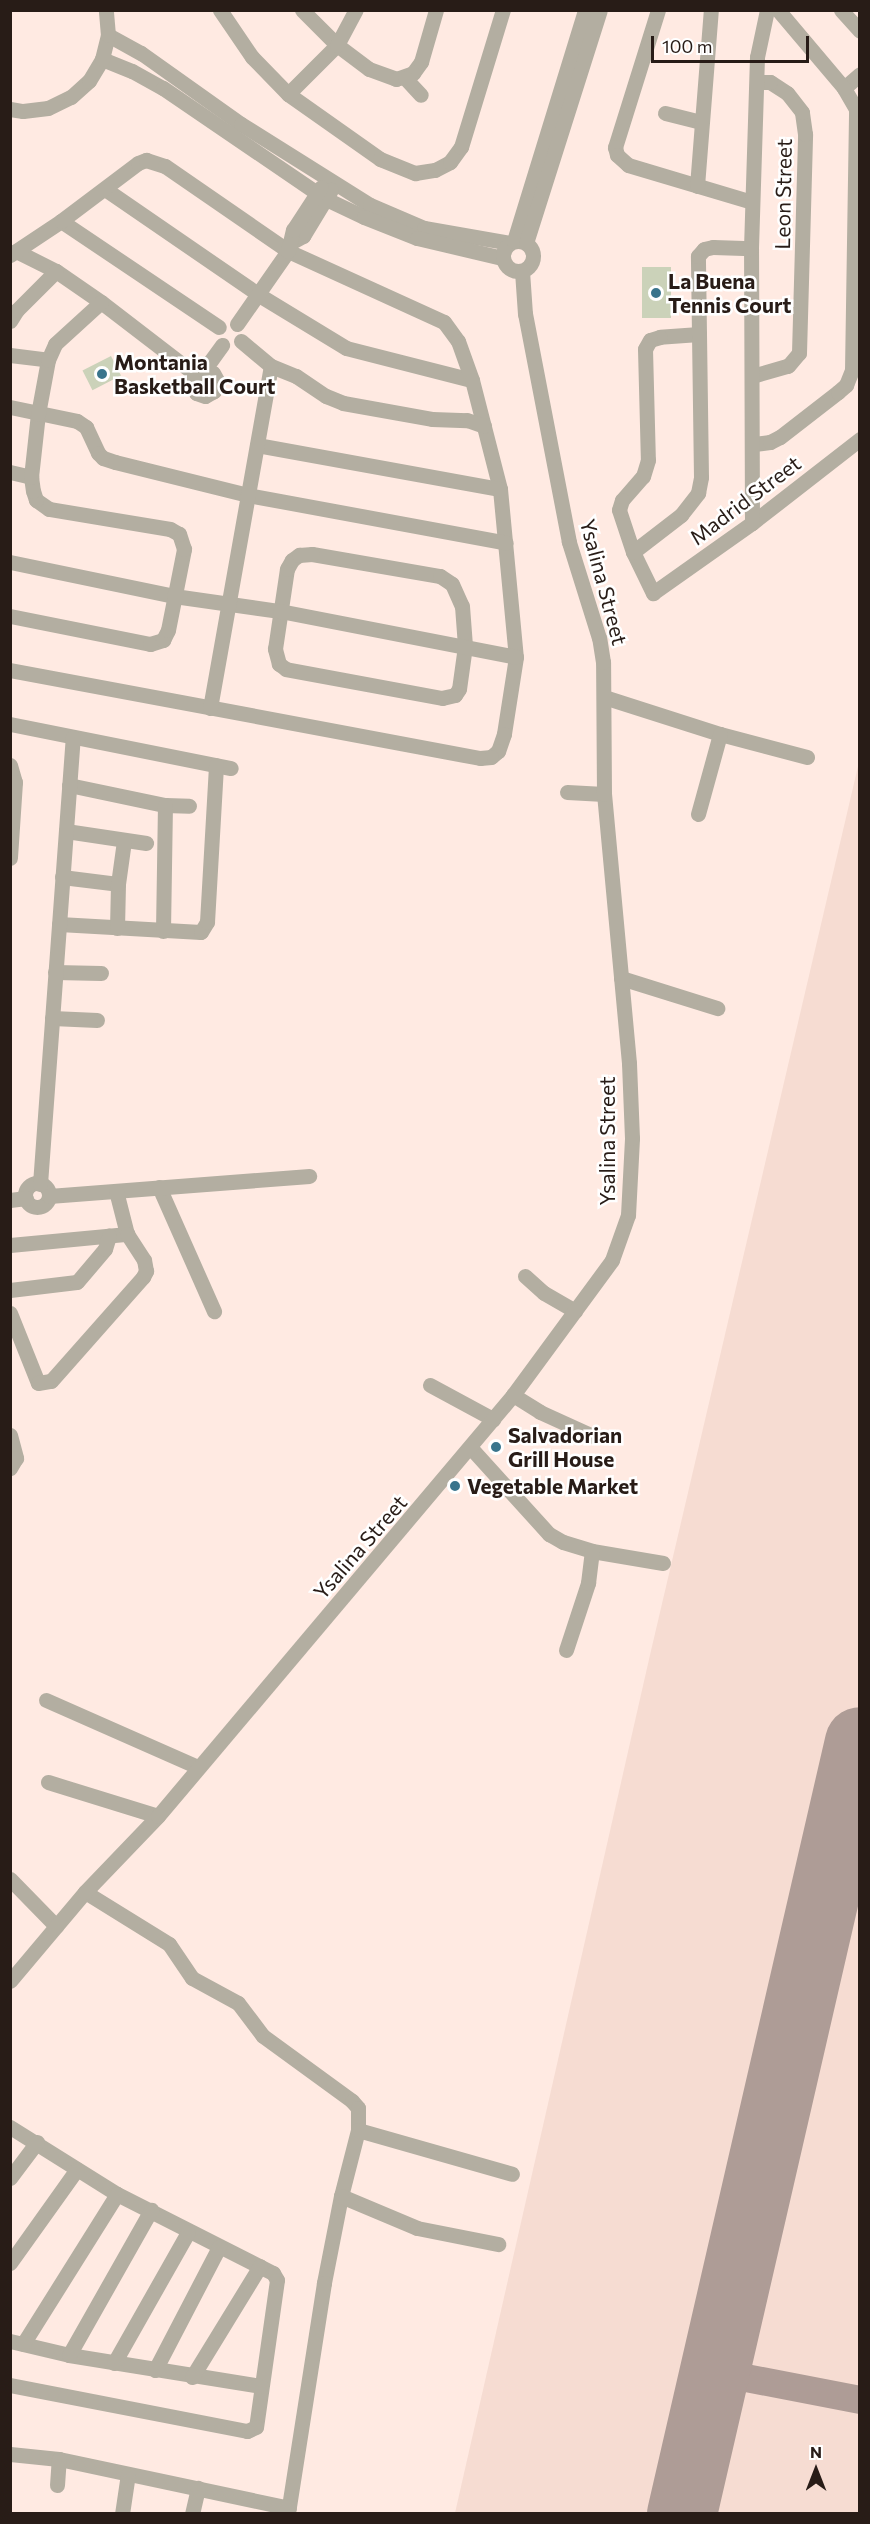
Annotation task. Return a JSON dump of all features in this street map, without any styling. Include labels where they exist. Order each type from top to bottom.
[{"type":"street","points":[[10,109],[23,111],[48,108],[71,97],[89,81],[102,59],[108,35],[106,10]]},
{"type":"street","points":[[220,10],[252,57],[288,93],[380,159],[415,172],[435,170],[450,162],[461,147],[502,10]]},
{"type":"street","points":[[302,10],[337,45],[383,76],[396,79],[405,78],[413,73],[421,62],[436,10]]},
{"type":"street","points":[[288,93],[337,45],[356,10]]},
{"type":"street","points":[[516,242],[585,10]]},
{"type":"street","points":[[108,35],[141,53],[241,124],[370,205],[424,228],[516,242],[532,250],[532,261],[522,271],[507,267],[502,258],[503,251],[516,242],[600,10]]},
{"type":"street","points":[[658,10],[615,147],[617,155],[628,165],[753,202]]},
{"type":"street","points":[[697,186],[711,10]]},
{"type":"street","points":[[752,523],[754,444],[751,248],[757,57],[767,10]]},
{"type":"street","points":[[754,444],[770,442],[796,424],[838,392],[849,380],[852,370],[856,116],[853,102],[844,88],[778,10]]},
{"type":"street","points":[[841,10],[860,31]]},
{"type":"street","points":[[102,59],[132,71],[163,88],[321,196],[363,217],[417,238],[502,258]]},
{"type":"street","points":[[844,88],[860,74]]},
{"type":"street","points":[[405,78],[421,94]]},
{"type":"street","name":"Leon Street","points":[[752,376],[788,366],[799,353],[805,145],[805,122],[798,105],[780,87],[770,82],[757,82]]},
{"type":"street","points":[[665,112],[701,122]]},
{"type":"street","points":[[10,670],[480,758],[491,757],[498,751],[504,734],[516,657],[500,489],[472,380],[458,341],[444,322],[290,246],[156,162],[146,160],[138,163],[61,221],[13,253]]},
{"type":"street","points":[[237,324],[259,295],[290,246],[293,230],[321,196],[330,181]]},
{"type":"street","points":[[105,189],[259,295],[346,348],[472,380]]},
{"type":"street","points":[[61,221],[219,327]]},
{"type":"street","points":[[699,334],[660,337],[646,344],[646,470],[622,500],[619,510],[633,552],[681,515],[698,493],[701,477],[698,256],[704,249],[713,247],[751,248]]},
{"type":"street","points":[[13,253],[56,271],[199,372],[222,345]]},
{"type":"street","points":[[10,321],[17,310],[56,271]]},
{"type":"street","name":"Ysalina Street","points":[[10,1981],[85,1892],[158,1816],[513,1395],[612,1260],[628,1215],[632,1138],[621,978],[604,794],[602,648],[570,542],[525,314],[522,271]]},
{"type":"street","points":[[10,616],[158,644],[168,630],[184,549],[179,534],[170,529],[49,509],[36,500],[31,477],[38,414],[48,360],[55,344],[101,302]]},
{"type":"street","points":[[227,322],[237,324],[243,332],[241,341],[232,347],[222,345],[217,337],[219,327],[227,322]]},
{"type":"street","points":[[241,341],[271,366],[296,376],[326,396],[344,403],[432,419],[467,420],[484,426]]},
{"type":"street","points":[[10,355],[48,360]]},
{"type":"street","points":[[210,708],[271,366]]},
{"type":"street","points":[[10,407],[77,421],[86,427],[98,453],[103,458],[248,495],[506,543]]},
{"type":"street","name":"Madrid Street","points":[[633,552],[653,593],[752,523],[860,439]]},
{"type":"street","points":[[257,445],[500,489]]},
{"type":"street","points":[[10,472],[31,477]]},
{"type":"street","points":[[312,554],[440,576],[458,592],[462,606],[465,645],[459,688],[450,698],[286,669],[279,664],[275,649],[287,569],[292,560],[299,555],[312,554]]},
{"type":"street","points":[[10,562],[174,596],[227,605],[280,610],[465,645],[516,657]]},
{"type":"street","points":[[604,697],[720,734],[807,757]]},
{"type":"street","points":[[10,724],[223,766],[207,922],[201,932],[195,934],[59,924]]},
{"type":"street","points":[[698,814],[720,734]]},
{"type":"street","points":[[45,1190],[52,1018],[73,737]]},
{"type":"street","points":[[10,765],[15,782],[10,858]]},
{"type":"street","points":[[69,785],[165,805],[189,806]]},
{"type":"street","points":[[567,792],[604,794]]},
{"type":"street","points":[[163,931],[165,805]]},
{"type":"street","points":[[66,831],[146,843]]},
{"type":"street","points":[[117,928],[118,884],[124,841]]},
{"type":"street","points":[[62,877],[118,884]]},
{"type":"street","points":[[55,972],[101,973]]},
{"type":"street","points":[[621,978],[717,1008]]},
{"type":"street","points":[[52,1018],[98,1020]]},
{"type":"street","points":[[18,1199],[29,1187],[45,1190],[116,1191],[309,1176]]},
{"type":"street","points":[[159,1187],[214,1311]]},
{"type":"street","points":[[10,1313],[38,1383],[51,1381],[146,1271],[144,1260],[128,1234],[116,1191]]},
{"type":"street","points":[[10,1245],[128,1234]]},
{"type":"street","points":[[10,1290],[77,1282],[105,1249],[109,1236]]},
{"type":"street","points":[[525,1276],[544,1293],[575,1311]]},
{"type":"street","points":[[430,1385],[493,1419]]},
{"type":"street","points":[[513,1395],[540,1412],[593,1436]]},
{"type":"street","points":[[10,1468],[16,1458],[11,1437]]},
{"type":"street","points":[[470,1447],[549,1534],[563,1542],[592,1551],[663,1563]]},
{"type":"street","points":[[566,1650],[588,1583],[592,1551]]},
{"type":"street","points":[[46,1700],[198,1767]]},
{"type":"street","points":[[48,1782],[158,1816]]},
{"type":"street","points":[[10,1879],[56,1926]]},
{"type":"street","points":[[10,2454],[59,2459],[198,2488],[262,2507],[289,2511],[324,2283],[360,2116],[352,2101],[262,2036],[238,2003],[192,1977],[169,1944],[85,1892]]},
{"type":"street","points":[[10,2127],[117,2194],[151,2210],[188,2232],[260,2266],[273,2273],[277,2280],[256,2427],[247,2431],[10,2385]]},
{"type":"street","points":[[358,2130],[512,2174]]},
{"type":"street","points":[[10,2178],[37,2142]]},
{"type":"street","points":[[10,2264],[77,2169]]},
{"type":"street","points":[[117,2194],[17,2343],[114,2363],[261,2386]]},
{"type":"street","points":[[341,2196],[417,2228],[498,2244]]},
{"type":"street","points":[[69,2355],[151,2210]]},
{"type":"street","points":[[114,2363],[188,2232]]},
{"type":"street","points":[[155,2370],[219,2247]]},
{"type":"street","points":[[192,2376],[260,2266]]},
{"type":"street","points":[[57,2485],[59,2459]]},
{"type":"street","points":[[122,2514],[128,2474]]},
{"type":"street","points":[[192,2514],[198,2488]]},
{"type":"shaded area","points":[[859,762],[859,2513],[455,2513],[650,1655]]},
{"type":"green space","name":"La Buena Tennis Court","points":[[642,267],[671,267],[671,318],[642,318]]},
{"type":"green space","name":"Montania Basketball Court","points":[[111,356],[121,376],[92,390],[82,371]]},
{"type":"taxiway","points":[[715,2372],[860,2400]]},
{"type":"runway","points":[[682,2514],[860,1742]]},
{"type":"place","name":"La Buena Tennis Court","points":[[656,293]]},
{"type":"place","name":"Montania Basketball Court","points":[[102,374]]},
{"type":"place","name":"Salvadorian Grill House","points":[[496,1447]]},
{"type":"place","name":"Vegetable Market","points":[[455,1486]]}]
